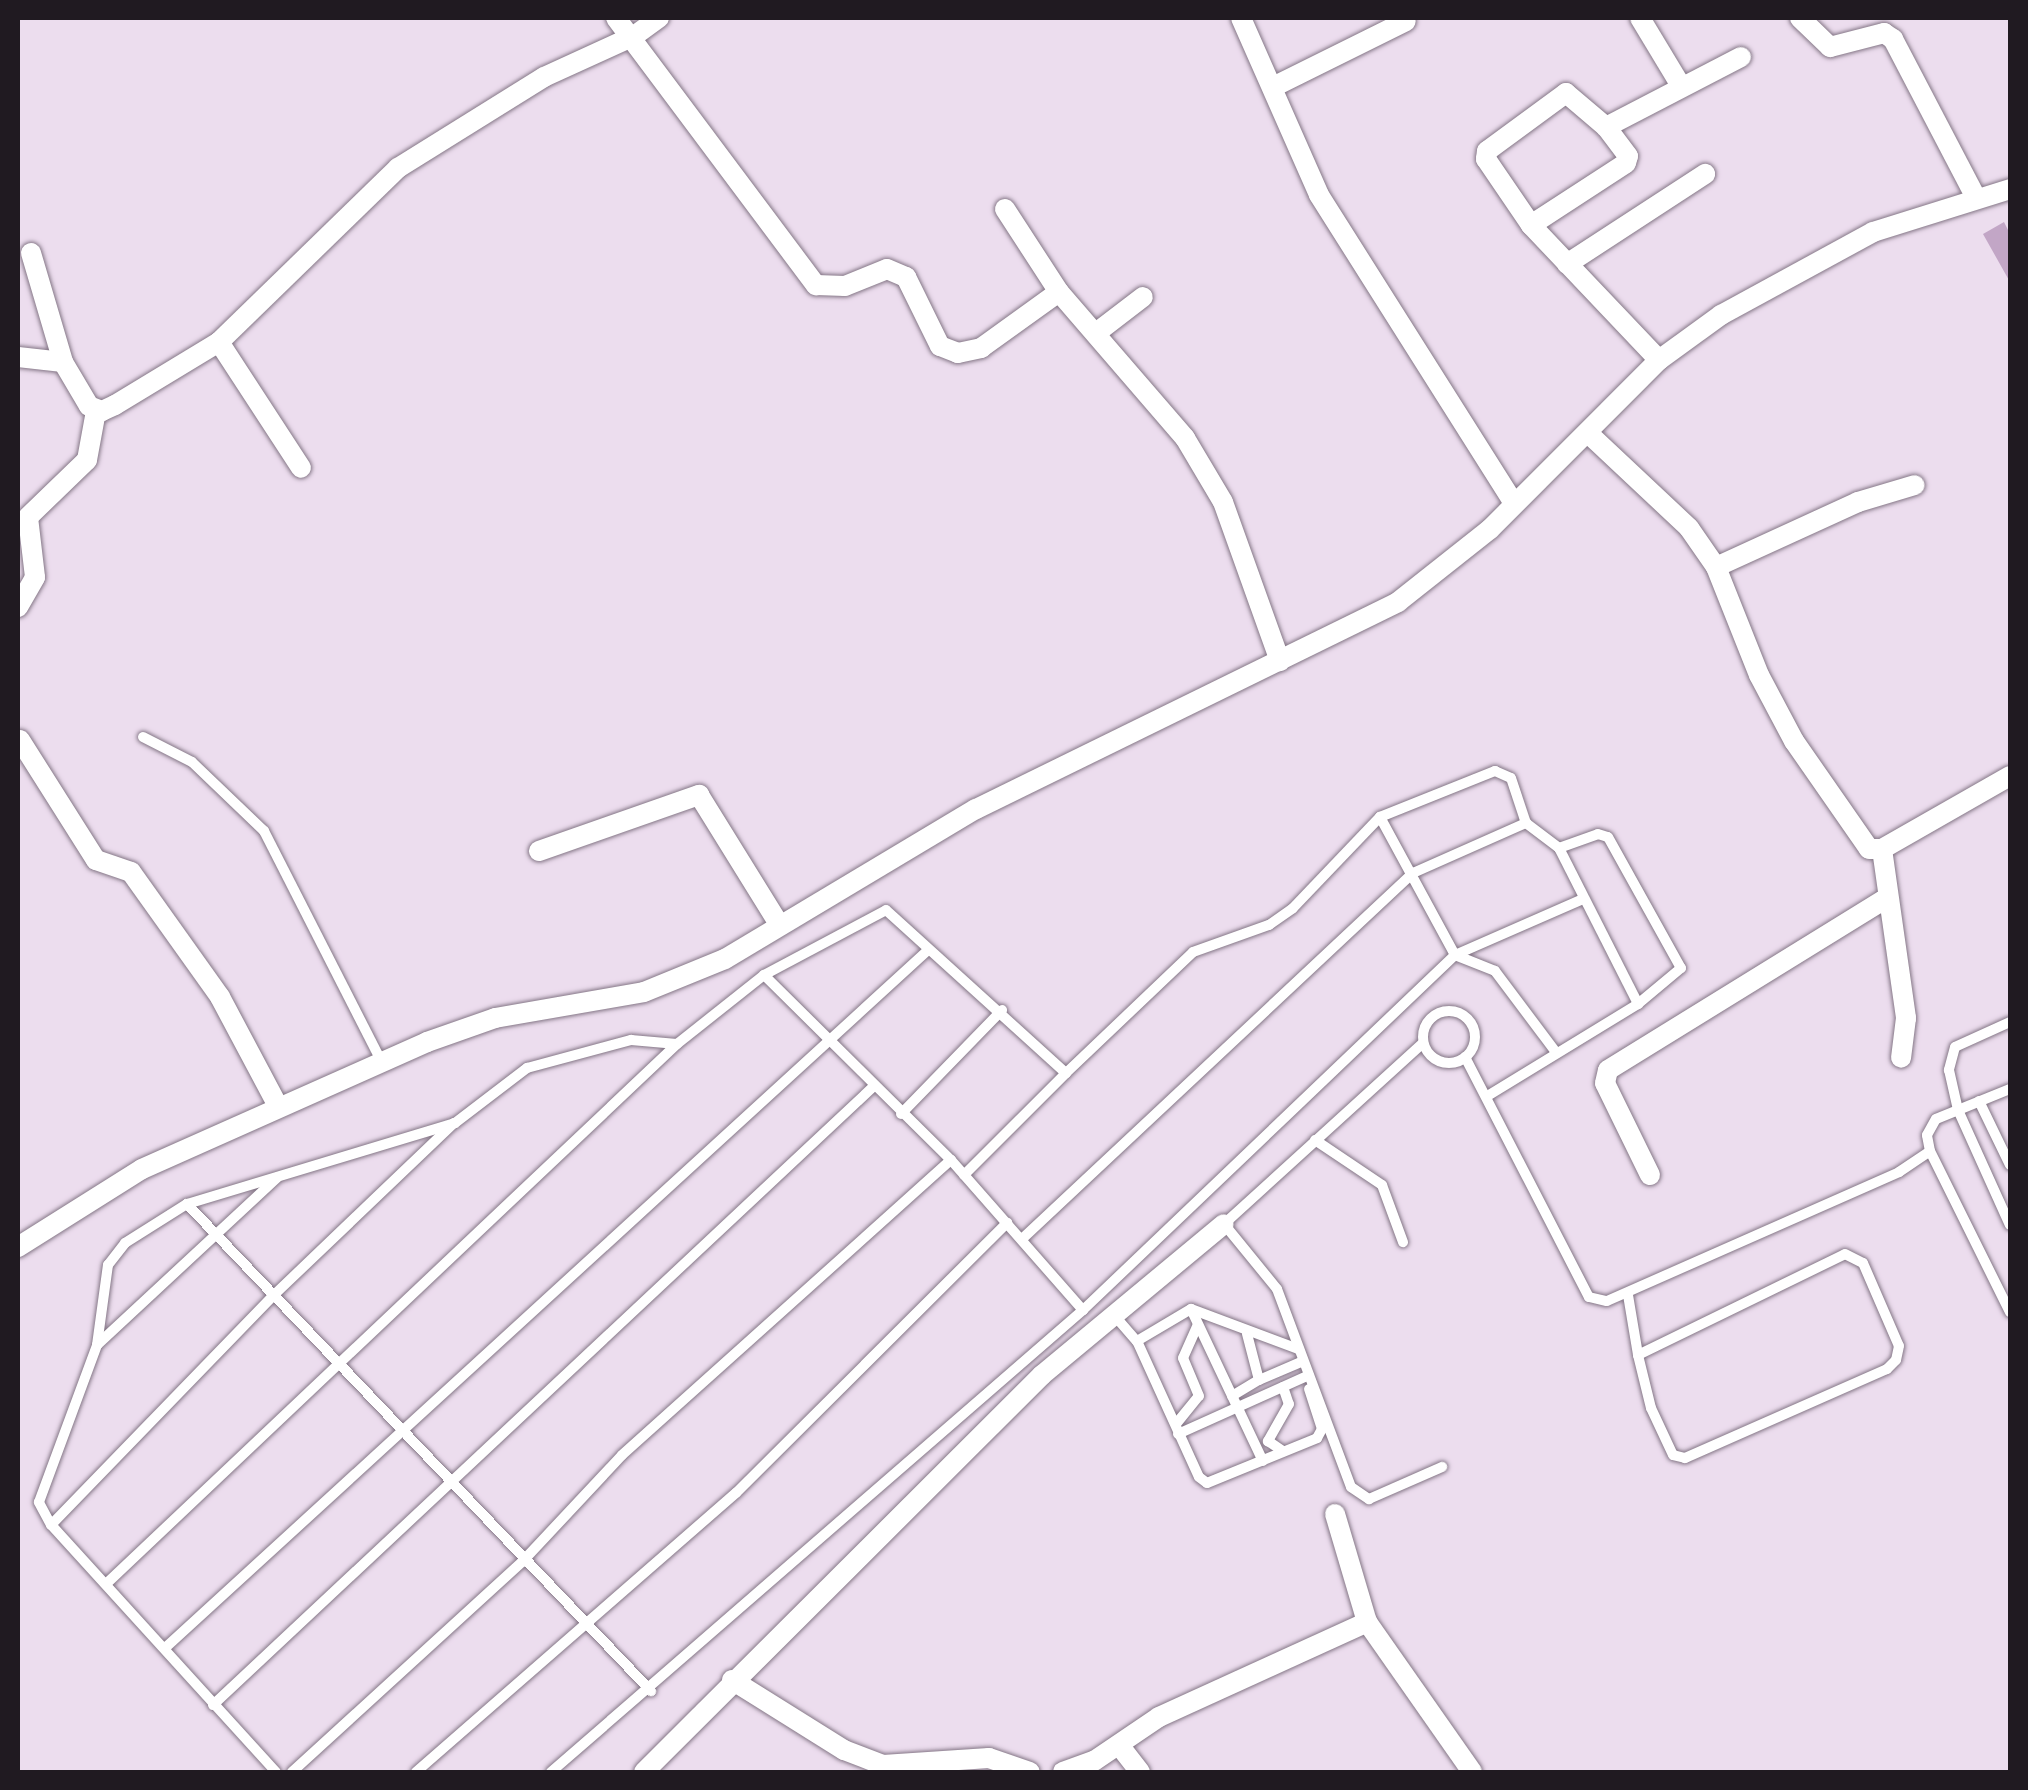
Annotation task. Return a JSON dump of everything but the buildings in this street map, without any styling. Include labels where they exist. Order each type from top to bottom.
[{"type":"street","points":[[616,18],[634,36],[816,284],[845,286],[886,269],[898,272],[914,282],[940,346],[958,353],[981,348],[1059,292]]},
{"type":"street","points":[[96,412],[219,342],[398,168],[544,78],[634,36],[659,18]]},
{"type":"street","points":[[1241,18],[1319,195],[1514,504]]},
{"type":"street","points":[[1640,18],[1680,86]]},
{"type":"street","points":[[1800,18],[1830,48],[1884,33],[1893,39],[1976,198]]},
{"type":"street","points":[[1273,87],[1406,21]]},
{"type":"street","points":[[1606,128],[1741,57]]},
{"type":"street","points":[[1531,225],[1626,164],[1628,156],[1606,128],[1566,93],[1487,151],[1486,159],[1531,225],[1658,360]]},
{"type":"street","points":[[1567,264],[1705,174]]},
{"type":"street","points":[[18,1246],[142,1169],[278,1104],[381,1061],[495,1018],[644,992],[726,959],[976,808],[1280,661],[1426,585],[1589,434],[1658,360],[1838,247],[2010,189]]},
{"type":"street","points":[[1005,208],[1059,292],[1186,438],[1223,502],[1280,661]]},
{"type":"street","points":[[18,607],[34,588],[28,517],[87,460],[96,412],[63,362],[30,253]]},
{"type":"street","points":[[1096,334],[1143,297]]},
{"type":"street","points":[[219,342],[301,468]]},
{"type":"street","points":[[18,357],[63,362]]},
{"type":"street","points":[[1589,434],[1680,518],[1716,567],[1759,675],[1818,782],[1861,842],[1882,849],[2010,776]]},
{"type":"street","points":[[1716,567],[1858,502],[1915,485]]},
{"type":"street","points":[[20,740],[96,860],[131,872],[220,997],[278,1104]]},
{"type":"street","points":[[539,851],[699,795],[779,924]]},
{"type":"street","points":[[1882,849],[1906,1018],[1900,1058]]},
{"type":"street","points":[[1650,1175],[1605,1083],[1608,1070],[1887,898]]},
{"type":"street","points":[[644,1772],[1042,1375],[1224,1224]]},
{"type":"street","points":[[1335,1514],[1367,1622],[1472,1772]]},
{"type":"street","points":[[1063,1772],[1119,1744],[1159,1717],[1367,1622]]},
{"type":"street","points":[[732,1680],[844,1750],[883,1765],[989,1758],[1030,1772]]},
{"type":"street","points":[[1119,1744],[1140,1772]]},
{"type":"lane","points":[[142,737],[192,762],[264,831],[381,1061]]},
{"type":"lane","points":[[964,1175],[1193,952],[1212,940],[1246,935],[1293,908],[1380,817],[1495,771],[1511,778],[1526,824],[1559,848],[1638,1004]]},
{"type":"lane","points":[[1380,817],[1454,955],[1495,970],[1554,1052]]},
{"type":"lane","points":[[1022,1238],[1413,873],[1526,824]]},
{"type":"lane","points":[[1488,1095],[1638,1004],[1677,974],[1680,961],[1608,837],[1598,834],[1559,848]]},
{"type":"lane","points":[[551,1772],[650,1692],[883,1479],[1083,1310],[1454,955],[1583,899]]},
{"type":"lane","points":[[106,1584],[677,1044],[764,975],[886,910],[1002,1010],[1066,1073]]},
{"type":"lane","points":[[164,1648],[828,1037],[928,950]]},
{"type":"lane","points":[[764,975],[951,1160],[1083,1310]]},
{"type":"lane","points":[[901,1114],[1002,1010]]},
{"type":"lane","points":[[1442,1467],[1369,1499],[1351,1487],[1276,1290],[1224,1224],[1423,1043],[1428,1021],[1456,1012],[1474,1028],[1466,1058],[1589,1296],[1607,1301],[1840,1201],[1930,1151]]},
{"type":"lane","points":[[2010,1022],[1950,1054],[1958,1110],[2010,1225]]},
{"type":"lane","points":[[51,1525],[276,1293],[455,1123],[527,1068],[632,1040],[677,1044]]},
{"type":"lane","points":[[1423,1043],[1440,1062],[1466,1058]]},
{"type":"lane","points":[[213,1704],[451,1487],[874,1086]]},
{"type":"lane","points":[[2010,1089],[1958,1110],[1930,1127],[1930,1151],[2010,1312]]},
{"type":"lane","points":[[1979,1101],[2010,1165]]},
{"type":"lane","points":[[276,1772],[51,1525],[41,1510],[40,1488],[98,1344],[108,1264],[126,1243],[187,1204],[455,1123]]},
{"type":"lane","points":[[1315,1140],[1382,1185],[1403,1242]]},
{"type":"lane","points":[[292,1772],[522,1562],[622,1455],[951,1160]]},
{"type":"lane","points":[[98,1344],[282,1174]]},
{"type":"lane","points":[[187,1204],[403,1426],[451,1487],[650,1692]]},
{"type":"lane","points":[[416,1772],[519,1678],[587,1627],[736,1493],[1007,1223]]},
{"type":"lane","points":[[1628,1295],[1638,1355],[1665,1445],[1685,1458],[1887,1370],[1900,1346],[1863,1263],[1845,1254],[1638,1355]]},
{"type":"lane","points":[[1114,1315],[1137,1341],[1177,1429],[1207,1483],[1321,1434],[1295,1343],[1247,1334],[1191,1309]]},
{"type":"lane","points":[[1137,1341],[1191,1309]]},
{"type":"lane","points":[[1191,1309],[1263,1460]]},
{"type":"lane","points":[[1177,1429],[1198,1396],[1183,1358],[1198,1325]]},
{"type":"lane","points":[[1247,1334],[1259,1380]]},
{"type":"lane","points":[[1232,1396],[1301,1362]]},
{"type":"lane","points":[[1177,1429],[1236,1408],[1305,1376]]},
{"type":"lane","points":[[1282,1387],[1289,1404],[1268,1442],[1283,1452]]}]
